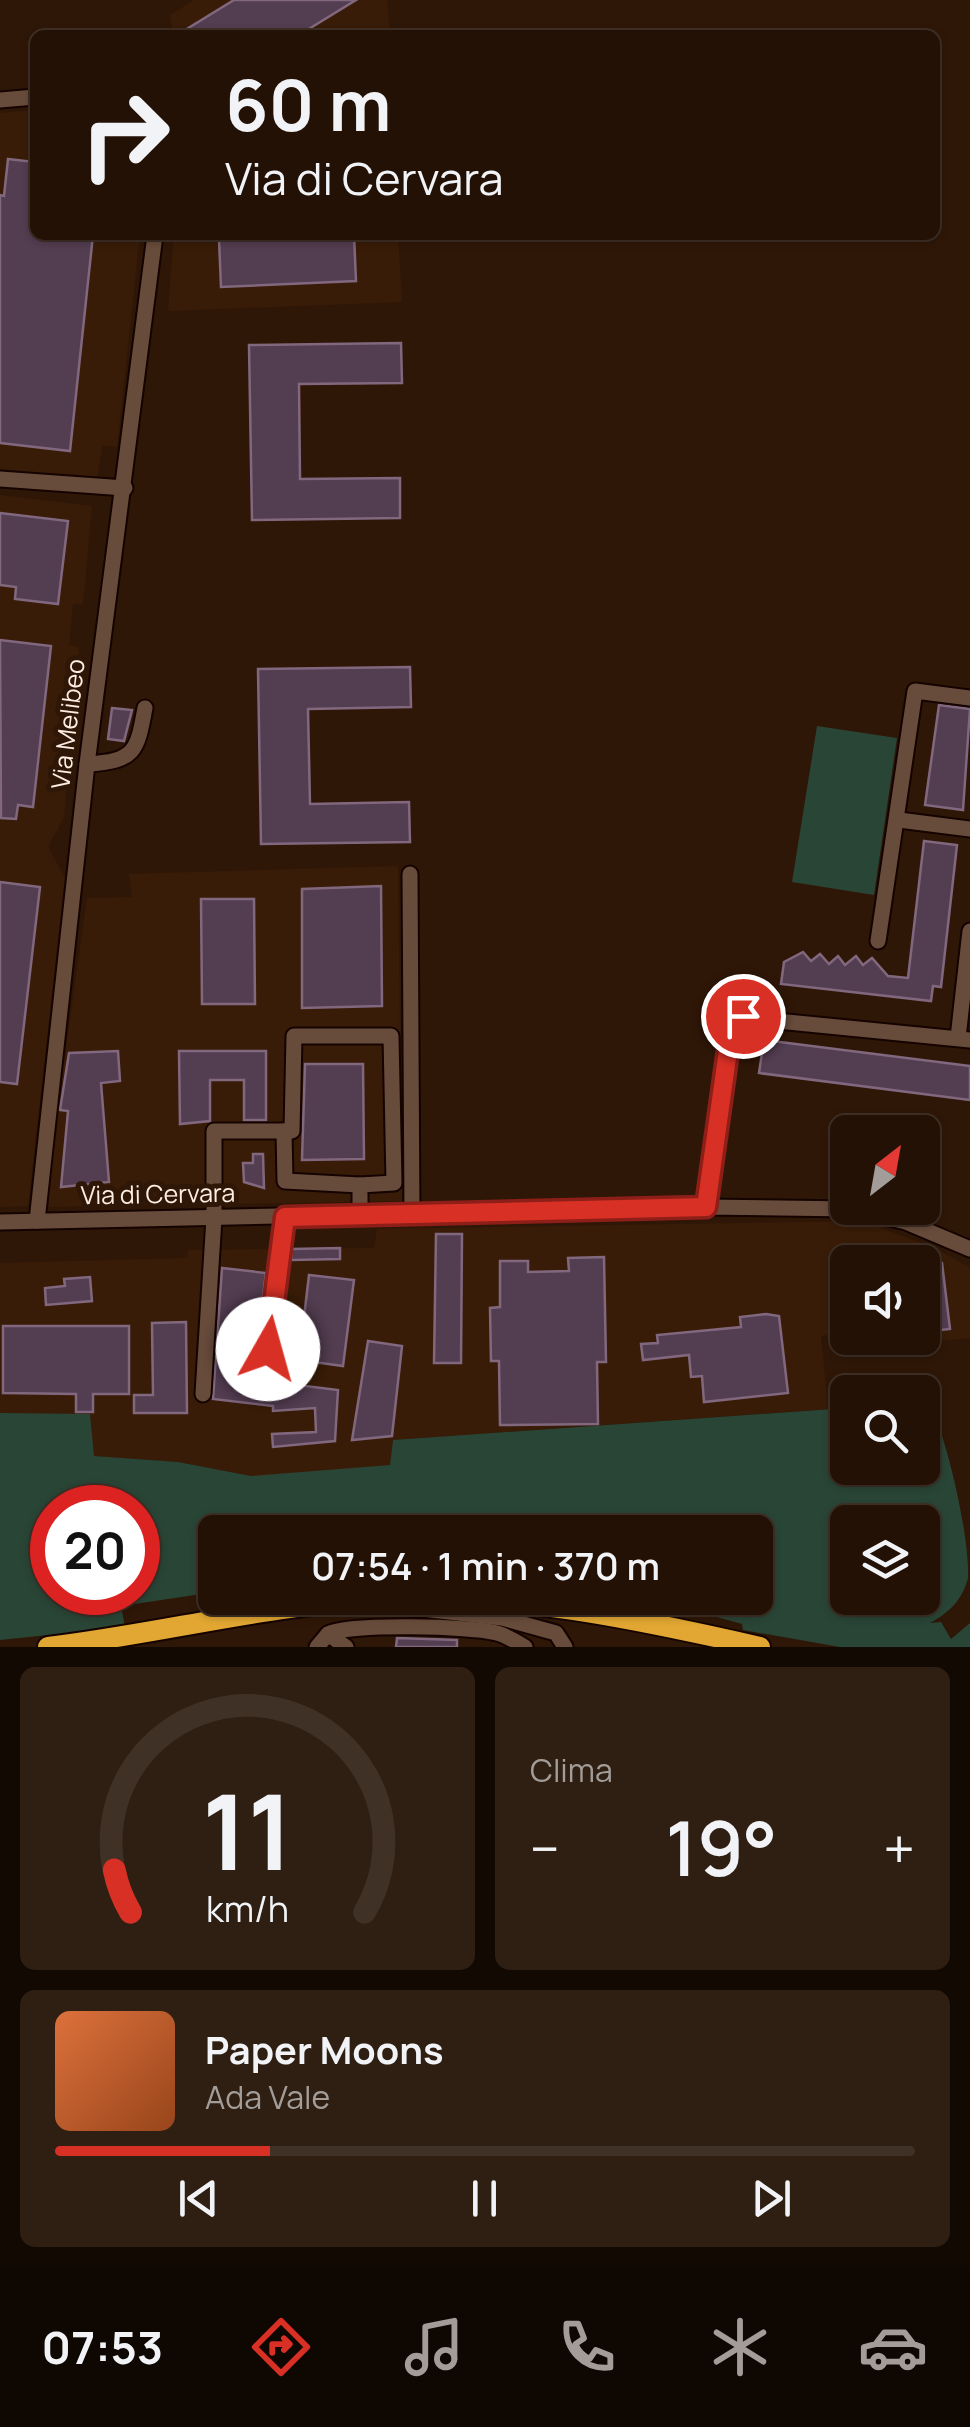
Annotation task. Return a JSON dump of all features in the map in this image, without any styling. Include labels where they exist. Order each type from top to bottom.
[{"type":"highway","points":[[48,1647],[263,1615]]},
{"type":"highway","points":[[611,1615],[760,1647]]},
{"type":"street","points":[[0,100],[30,97]]},
{"type":"street","name":"Via Melibeo","points":[[37,1221],[87,764],[154,240]]},
{"type":"street","points":[[0,479],[125,488]]},
{"type":"street","points":[[878,942],[915,691],[970,698]]},
{"type":"street","points":[[87,764],[128,756],[138,747],[145,708]]},
{"type":"street","points":[[899,820],[970,829]]},
{"type":"street","points":[[410,874],[412,1215]]},
{"type":"street","points":[[706,1207],[731,1029],[737,1017],[964,1039],[970,931]]},
{"type":"street","points":[[203,1394],[214,1218],[214,1131],[284,1131],[292,1131],[294,1036],[391,1036],[394,1183],[285,1181],[284,1131]]},
{"type":"street","points":[[360,1185],[360,1216]]},
{"type":"street","name":"Via di Cervara","points":[[0,1222],[706,1207],[880,1213],[970,1249]]},
{"type":"street","points":[[268,1349],[285,1217]]},
{"type":"street","points":[[470,1615],[518,1621],[556,1633],[565,1647]]},
{"type":"street","points":[[316,1647],[338,1628],[379,1627],[486,1631],[525,1647]]},
{"type":"street","points":[[328,1634],[346,1647]]},
{"type":"shaded area","points":[[194,0],[387,0],[390,30],[172,30],[170,15]]},
{"type":"shaded area","points":[[30,110],[30,240],[139,240],[117,447],[102,445],[97,480],[0,469],[0,113]]},
{"type":"shaded area","points":[[174,240],[398,240],[402,302],[168,311]]},
{"type":"shaded area","points":[[0,495],[92,506],[83,604],[73,604],[69,645],[79,647],[64,817],[48,847],[65,878],[28,1206],[0,1207]]},
{"type":"shaded area","points":[[398,866],[402,1201],[44,1207],[87,898],[132,897],[129,874]]},
{"type":"shaded area","points":[[830,1222],[830,1225],[873,1225],[926,1245],[830,1245],[830,1335],[821,1336],[828,1409],[393,1440],[391,1465],[285,1477],[251,1476],[178,1462],[93,1456],[0,1413],[0,1263],[187,1258],[188,1250],[374,1248],[377,1229]]},
{"type":"shaded area","points":[[940,1251],[970,1268],[970,1338],[940,1341]]},
{"type":"green space","points":[[817,726],[897,738],[874,895],[792,882]]},
{"type":"green space","points":[[830,1409],[830,1485],[940,1485],[940,1430],[962,1516],[968,1578],[959,1599],[949,1610],[930,1623],[941,1622],[951,1639],[970,1623],[970,1647],[840,1647],[743,1630],[742,1624],[710,1615],[773,1615],[773,1515],[198,1515],[198,1595],[160,1600],[160,1485],[30,1485],[30,1615],[123,1615],[125,1627],[0,1640],[0,1413],[90,1414],[94,1456],[178,1462],[251,1476],[390,1465],[393,1440]]},
{"type":"building","points":[[234,0],[356,0],[307,30],[185,30]]},
{"type":"building","points":[[8,159],[30,161],[30,240],[92,240],[70,451],[0,443],[0,195],[4,196]]},
{"type":"building","points":[[219,240],[354,240],[356,281],[221,287]]},
{"type":"building","points":[[401,343],[402,383],[299,384],[300,479],[400,478],[400,518],[252,520],[249,345]]},
{"type":"building","points":[[0,513],[68,521],[58,604],[15,599],[16,587],[0,585]]},
{"type":"building","points":[[0,640],[51,646],[33,807],[18,805],[16,819],[1,818]]},
{"type":"building","points":[[410,667],[411,707],[308,709],[310,804],[409,802],[410,842],[261,844],[258,669]]},
{"type":"building","points":[[939,705],[970,709],[963,810],[925,805]]},
{"type":"building","points":[[112,708],[132,710],[124,741],[108,739]]},
{"type":"building","points":[[924,841],[957,845],[941,987],[933,986],[931,1001],[781,984],[784,962],[803,952],[811,961],[820,954],[829,964],[838,956],[845,965],[856,956],[863,965],[872,958],[888,976],[908,978]]},
{"type":"building","points":[[0,882],[40,887],[17,1084],[0,1082]]},
{"type":"building","points":[[381,886],[382,1006],[302,1008],[302,889]]},
{"type":"building","points":[[201,899],[254,899],[255,1004],[202,1004]]},
{"type":"building","points":[[764,1040],[970,1066],[970,1100],[759,1073]]},
{"type":"building","points":[[118,1051],[120,1081],[101,1083],[109,1182],[61,1187],[68,1111],[60,1110],[69,1053]]},
{"type":"building","points":[[179,1051],[266,1051],[266,1120],[244,1120],[244,1080],[210,1080],[210,1121],[180,1124]]},
{"type":"building","points":[[305,1064],[363,1064],[364,1159],[302,1160]]},
{"type":"building","points":[[253,1154],[263,1154],[264,1188],[244,1182],[243,1163],[253,1163]]},
{"type":"building","points":[[436,1234],[462,1234],[461,1363],[434,1363]]},
{"type":"building","points":[[340,1248],[340,1259],[291,1260],[292,1249]]},
{"type":"building","points":[[604,1257],[606,1362],[597,1362],[598,1424],[500,1425],[499,1361],[491,1361],[490,1308],[500,1307],[500,1261],[528,1261],[528,1272],[569,1271],[568,1258]]},
{"type":"building","points":[[940,1263],[950,1329],[940,1330]]},
{"type":"building","points":[[222,1268],[266,1273],[256,1347],[260,1358],[257,1380],[338,1390],[335,1441],[273,1447],[272,1434],[316,1432],[315,1408],[273,1411],[273,1406],[213,1399]]},
{"type":"building","points":[[309,1275],[354,1280],[343,1366],[299,1360]]},
{"type":"building","points":[[90,1277],[92,1301],[46,1305],[45,1288],[65,1286],[64,1279]]},
{"type":"building","points":[[779,1316],[788,1393],[704,1402],[702,1376],[691,1377],[689,1355],[643,1360],[641,1344],[658,1343],[657,1335],[741,1327],[740,1317]]},
{"type":"building","points":[[186,1322],[187,1413],[134,1413],[134,1395],[153,1395],[152,1323]]},
{"type":"building","points":[[3,1326],[129,1326],[129,1394],[93,1394],[93,1412],[76,1412],[76,1394],[3,1393]]},
{"type":"building","points":[[368,1341],[402,1346],[392,1436],[352,1440]]},
{"type":"building","points":[[397,1638],[457,1640],[457,1647],[396,1647]]},
{"type":"route","points":[[268,1349],[285,1217],[706,1207],[731,1029],[734,1020],[743,1016]]}]
